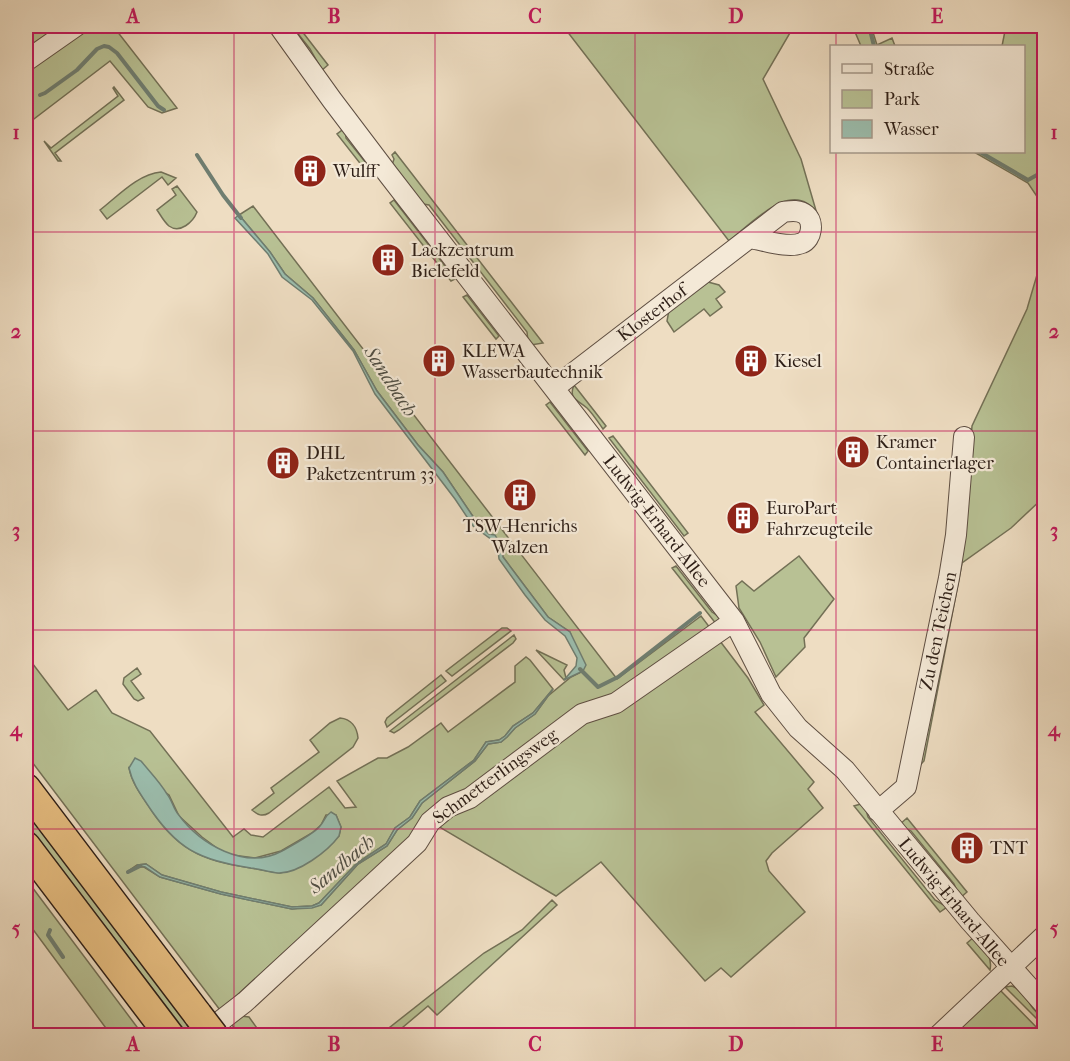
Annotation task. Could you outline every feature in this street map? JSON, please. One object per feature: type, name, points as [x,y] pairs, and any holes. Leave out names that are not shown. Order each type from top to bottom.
[{"type":"highway","points":[[26,788],[204,1029]]},
{"type":"highway","points":[[26,846],[170,1035]]},
{"type":"street","points":[[26,61],[76,26]]},
{"type":"street","name":"Ludwig-Erhard-Allee","points":[[279,26],[346,118],[734,621],[771,693],[798,728],[845,770],[1011,968],[1044,1004]]},
{"type":"street","name":"Klosterhof","points":[[554,388],[750,238]]},
{"type":"street","name":"Zu den Teichen","points":[[878,811],[906,787],[949,578],[956,535],[964,437]]},
{"type":"street","name":"Schmetterlingsweg","points":[[204,1029],[245,1002],[417,843],[430,822],[448,807],[470,798],[582,714],[616,703],[734,621]]},
{"type":"street","points":[[944,1033],[1044,936]]},
{"type":"green space","points":[[26,26],[59,26],[26,48]]},
{"type":"green space","points":[[89,26],[113,26],[177,108],[162,113],[148,107],[110,61],[26,125],[26,68]]},
{"type":"green space","points":[[292,26],[298,26],[328,65],[322,70],[310,49]]},
{"type":"green space","points":[[563,26],[794,26],[763,79],[801,159],[817,214],[808,204],[797,200],[785,201],[760,215],[729,241]]},
{"type":"green space","points":[[849,26],[871,26],[877,45],[861,45],[855,32]]},
{"type":"green space","points":[[1006,26],[1044,26],[1044,207],[1028,183],[976,153],[1025,153],[1025,45],[1002,45]]},
{"type":"green space","points":[[892,38],[895,45],[877,45]]},
{"type":"green space","points":[[114,87],[124,100],[55,153],[61,161],[58,161],[44,141],[51,148],[118,96]]},
{"type":"green space","points":[[345,128],[346,138],[374,173],[370,176],[337,134]]},
{"type":"green space","points":[[395,152],[543,343],[531,345],[527,332],[429,205],[423,204],[392,165],[394,159],[392,155]]},
{"type":"green space","points":[[161,172],[176,178],[168,185],[162,177],[107,219],[100,210],[136,181]]},
{"type":"green space","points":[[177,186],[197,212],[189,223],[177,229],[169,226],[157,210],[176,195],[172,189]]},
{"type":"green space","points":[[394,200],[455,279],[451,281],[390,203]]},
{"type":"green space","points":[[253,206],[617,679],[701,616],[748,678],[764,705],[755,712],[814,782],[808,789],[823,808],[766,861],[769,871],[805,912],[731,977],[721,968],[705,981],[601,862],[556,896],[438,826],[399,847],[234,998],[223,1014],[26,754],[26,655],[68,710],[96,690],[112,713],[150,731],[233,837],[244,829],[251,835],[263,837],[329,787],[345,808],[356,807],[337,781],[378,758],[387,758],[408,747],[441,723],[448,732],[515,682],[515,666],[526,657],[530,660],[553,689],[533,713],[513,726],[499,740],[486,742],[474,760],[420,801],[410,817],[395,828],[386,844],[357,863],[319,903],[312,906],[292,907],[221,892],[162,875],[146,864],[137,865],[128,871],[144,867],[160,877],[221,894],[292,909],[321,905],[358,864],[387,846],[397,830],[412,818],[422,803],[475,761],[488,744],[501,742],[515,728],[535,714],[548,696],[571,677],[583,671],[570,632],[548,617],[503,557],[502,548],[476,521],[443,472],[418,445],[377,391],[354,350],[313,298],[285,274],[239,215]],"holes":[[[129,768],[169,795],[179,816],[225,854],[255,858],[281,851],[312,833],[321,825],[326,815],[336,815],[341,827],[339,836],[296,868],[280,873],[239,866],[206,857],[177,840],[163,826],[143,798]]]},
{"type":"green space","points":[[1044,251],[1044,497],[1011,528],[962,563],[924,761],[917,768],[970,453],[972,426],[1027,309]]},
{"type":"green space","points":[[708,282],[719,285],[725,292],[716,299],[722,307],[710,316],[704,309],[674,332],[667,321],[669,310]]},
{"type":"green space","points":[[467,295],[499,336],[496,339],[463,297]]},
{"type":"green space","points":[[574,385],[606,426],[603,429],[589,410],[573,396]]},
{"type":"green space","points":[[550,402],[588,451],[585,455],[546,405]]},
{"type":"green space","points":[[613,436],[688,533],[684,536],[609,438]]},
{"type":"green space","points":[[799,556],[834,599],[804,638],[805,647],[776,677],[760,642],[739,608],[736,586],[742,581],[754,591]]},
{"type":"green space","points":[[676,566],[712,612],[724,620],[717,625],[672,568]]},
{"type":"green space","points":[[502,628],[511,631],[452,676],[446,671]]},
{"type":"green space","points":[[514,635],[516,639],[513,643],[399,730],[394,733],[390,731]]},
{"type":"green space","points":[[536,650],[567,665],[564,670],[566,678],[564,680]]},
{"type":"green space","points":[[137,668],[141,674],[131,681],[144,698],[138,701],[123,684],[124,678]]},
{"type":"green space","points":[[441,675],[446,681],[387,727],[385,722],[387,718]]},
{"type":"green space","points":[[340,718],[353,724],[356,730],[358,738],[353,747],[269,813],[260,815],[252,810],[274,793],[271,788],[319,752],[310,740],[330,723]]},
{"type":"green space","points":[[864,803],[868,817],[935,900],[947,907],[940,912],[854,806]]},
{"type":"green space","points":[[26,808],[195,1031],[188,1035],[26,823]]},
{"type":"green space","points":[[907,818],[967,892],[960,898],[954,884],[911,831],[899,825]]},
{"type":"green space","points":[[26,879],[143,1035],[111,1035],[26,920]]},
{"type":"green space","points":[[552,900],[557,905],[437,1015],[428,1006],[396,1033],[398,1035],[380,1035],[484,953],[522,930]]},
{"type":"green space","points":[[974,937],[989,956],[990,970],[967,943]]},
{"type":"green space","points":[[1012,986],[1025,996],[1044,1020],[1044,1026],[1005,987]]},
{"type":"green space","points":[[1000,990],[1044,1035],[961,1036],[962,1025]]},
{"type":"green space","points":[[241,1016],[249,1017],[262,1035],[240,1035],[228,1020]]},
{"type":"water","points":[[239,215],[285,274],[313,298],[354,350],[377,391],[418,445],[443,472],[476,521],[489,534],[495,535],[502,548],[503,557],[548,617],[570,632],[586,665],[583,671],[564,680],[576,666],[577,658],[565,636],[545,620],[525,595],[499,559],[498,550],[492,540],[473,526],[375,394],[353,351],[312,300],[282,277],[268,254],[235,218]]},
{"type":"water","points":[[553,689],[535,714],[515,728],[501,742],[488,744],[475,761],[422,803],[412,818],[397,830],[387,846],[358,864],[321,905],[292,909],[221,894],[160,877],[145,867],[137,865],[146,864],[162,875],[221,892],[292,907],[312,906],[319,903],[357,863],[386,844],[395,828],[410,817],[420,801],[474,760],[486,742],[499,740],[513,726],[533,713]]},
{"type":"water","points":[[135,758],[141,761],[158,781],[169,796],[176,812],[187,825],[198,835],[224,851],[253,858],[282,851],[313,832],[331,812],[336,815],[341,827],[339,836],[312,861],[286,872],[275,873],[233,865],[203,856],[179,842],[158,820],[136,787],[130,773],[129,768]]},
{"type":"waterway","points":[[869,26],[874,45]]},
{"type":"waterway","name":"Sandbach","points":[[40,95],[77,70],[97,49],[104,46],[117,53],[158,106],[164,110]]},
{"type":"waterway","points":[[982,153],[1028,180],[1044,171]]},
{"type":"waterway","name":"Sandbach","points":[[197,155],[241,218]]},
{"type":"waterway","points":[[580,669],[598,687],[618,677],[700,613]]},
{"type":"waterway","name":"Sandbach","points":[[128,872],[140,866]]},
{"type":"waterway","name":"Sandbach","points":[[50,930],[48,935],[63,957]]},
{"type":"place","name":"Wulff","points":[[310,171]]},
{"type":"place","name":"Lackzentrum Bielefeld","points":[[388,260]]},
{"type":"place","name":"KLEWA Wasserbautechnik","points":[[439,361]]},
{"type":"place","name":"Kiesel","points":[[751,361]]},
{"type":"place","name":"Kramer Containerlager","points":[[853,452]]},
{"type":"place","name":"DHL Paketzentrum 33","points":[[283,463]]},
{"type":"place","name":"TSW-Henrichs Walzen","points":[[520,495]]},
{"type":"place","name":"EuroPart Fahrzeugteile","points":[[743,518]]},
{"type":"place","name":"TNT","points":[[967,848]]}]
